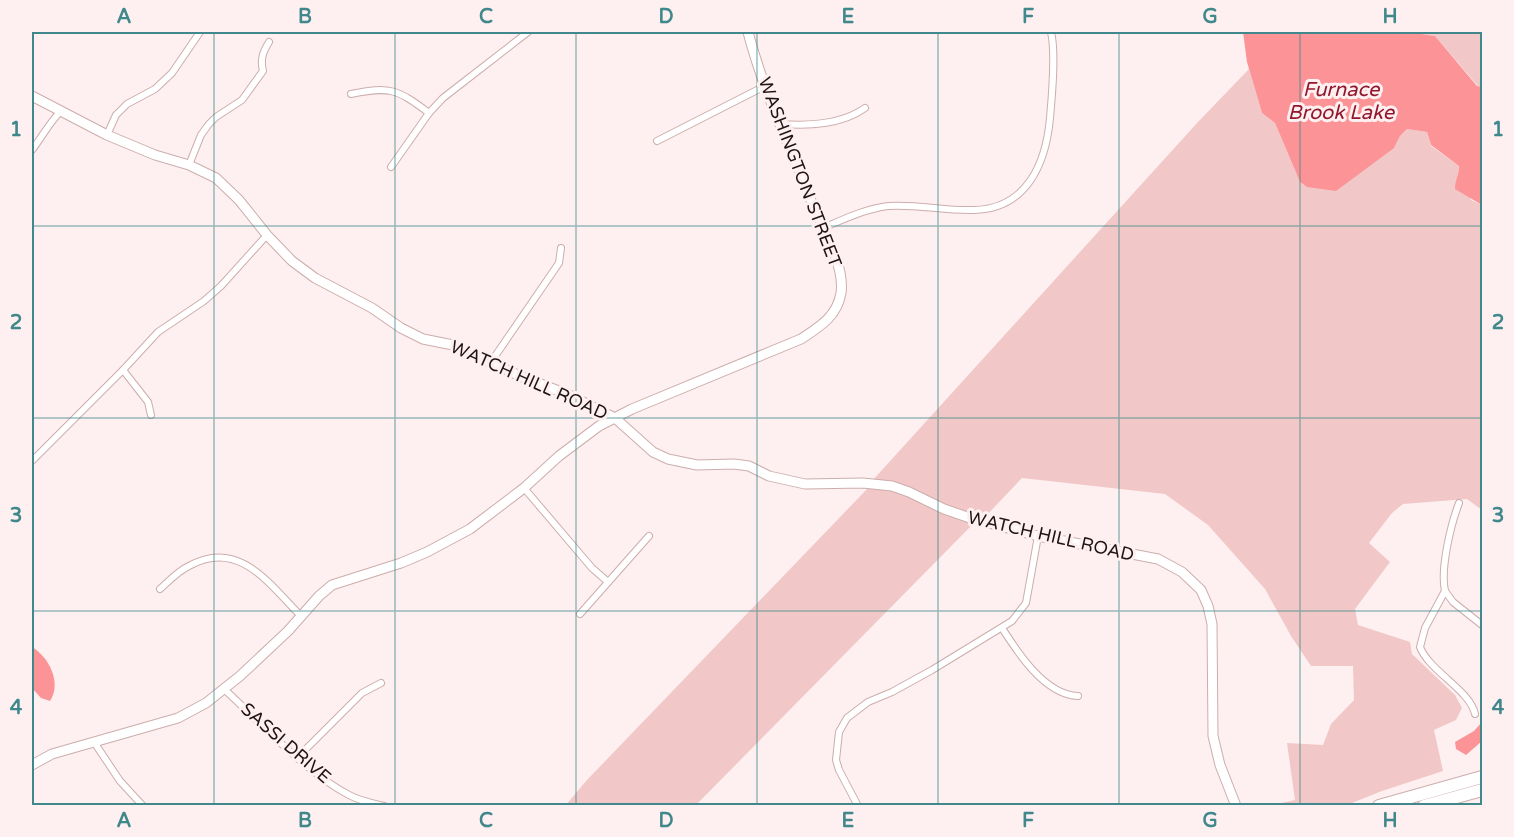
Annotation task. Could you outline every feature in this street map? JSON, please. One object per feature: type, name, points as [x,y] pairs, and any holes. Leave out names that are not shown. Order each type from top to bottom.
[{"type":"highway","points":[[1379,806],[1482,777]]},
{"type":"highway","points":[[1424,806],[1482,790]]},
{"type":"highway","points":[[1436,806],[1482,797]]},
{"type":"street","points":[[107,135],[116,115],[127,104],[154,89],[172,73],[200,32]]},
{"type":"street","points":[[391,167],[429,113],[443,98],[528,32]]},
{"type":"street","name":"WASHINGTON STREET","points":[[32,765],[52,754],[178,718],[206,703],[288,631],[332,585],[401,563],[470,529],[524,488],[559,456],[598,426],[801,339],[824,324],[836,311],[841,292],[840,274],[765,86],[748,32]]},
{"type":"street","points":[[823,228],[864,211],[886,207],[917,205],[959,210],[987,209],[1010,201],[1026,188],[1038,170],[1048,138],[1052,95],[1051,32]]},
{"type":"street","points":[[189,165],[201,135],[209,124],[242,100],[263,71],[261,63],[263,51],[269,42]]},
{"type":"street","points":[[657,141],[765,86]]},
{"type":"street","points":[[351,94],[380,89],[390,90],[404,94],[429,113]]},
{"type":"street","name":"WATCH HILL ROAD","points":[[32,96],[58,113],[107,135],[156,155],[189,165],[216,178],[292,261],[315,278],[372,308],[401,328],[423,339],[453,345],[519,376],[569,395],[615,418],[653,452],[668,459],[697,465],[749,466],[769,476],[805,484],[863,483],[891,486],[960,516],[1038,536],[1158,559],[1182,572],[1201,590],[1208,606],[1212,624],[1213,736],[1220,765],[1236,806]]},
{"type":"street","points":[[781,124],[809,126],[849,117],[865,108]]},
{"type":"street","points":[[32,150],[58,113]]},
{"type":"street","points":[[32,461],[158,332],[176,318],[204,302],[267,235]]},
{"type":"street","points":[[491,362],[559,264],[561,248]]},
{"type":"street","points":[[123,370],[148,402],[151,415]]},
{"type":"street","points":[[524,488],[592,568],[608,582]]},
{"type":"street","points":[[1459,504],[1455,514],[1443,582],[1445,591],[1453,602],[1482,625]]},
{"type":"street","points":[[580,614],[649,536]]},
{"type":"street","points":[[858,806],[836,760],[839,732],[847,718],[868,702],[892,692],[1012,621],[1026,603],[1038,536]]},
{"type":"street","points":[[160,589],[189,565],[212,558],[239,560],[264,579],[301,616]]},
{"type":"street","points":[[1445,591],[1425,628],[1420,649],[1466,699],[1475,714]]},
{"type":"street","points":[[1002,628],[1029,667],[1046,682],[1064,693],[1078,696]]},
{"type":"street","points":[[298,757],[362,693],[381,683]]},
{"type":"street","name":"SASSI DRIVE","points":[[224,689],[321,776],[350,795],[384,806]]},
{"type":"street","points":[[94,742],[120,781],[143,806]]},
{"type":"shaded area","points":[[1408,32],[1482,32],[1482,87],[1478,86],[1435,36]]},
{"type":"shaded area","points":[[1249,69],[1262,113],[1275,123],[1300,182],[1307,187],[1394,148],[1400,136],[1407,129],[1427,132],[1431,146],[1459,166],[1471,200],[1482,205],[1482,510],[1467,499],[1403,504],[1392,513],[1369,543],[1390,562],[1355,609],[1358,625],[1410,642],[1412,654],[1455,695],[1462,708],[1456,720],[1434,730],[1443,771],[1347,805],[1273,805],[1295,800],[1287,743],[1323,745],[1331,724],[1354,700],[1353,666],[1311,666],[1265,589],[1208,525],[1165,494],[1022,478],[984,518],[944,504],[908,486],[872,481],[1198,122]]},
{"type":"shaded area","points":[[869,487],[902,493],[947,515],[974,523],[696,805],[565,806],[587,780]]},
{"type":"water","name":"Furnace Brook Lake","points":[[1243,32],[1408,32],[1435,36],[1477,86],[1482,87],[1482,205],[1455,189],[1459,166],[1431,145],[1427,132],[1407,129],[1400,136],[1394,148],[1336,191],[1307,187],[1300,182],[1275,123],[1262,113],[1247,62]]},
{"type":"water","points":[[32,647],[44,657],[52,671],[55,686],[50,701],[41,698],[32,688]]},
{"type":"water","points":[[1482,722],[1482,741],[1466,755],[1456,749],[1455,742],[1474,731]]}]
